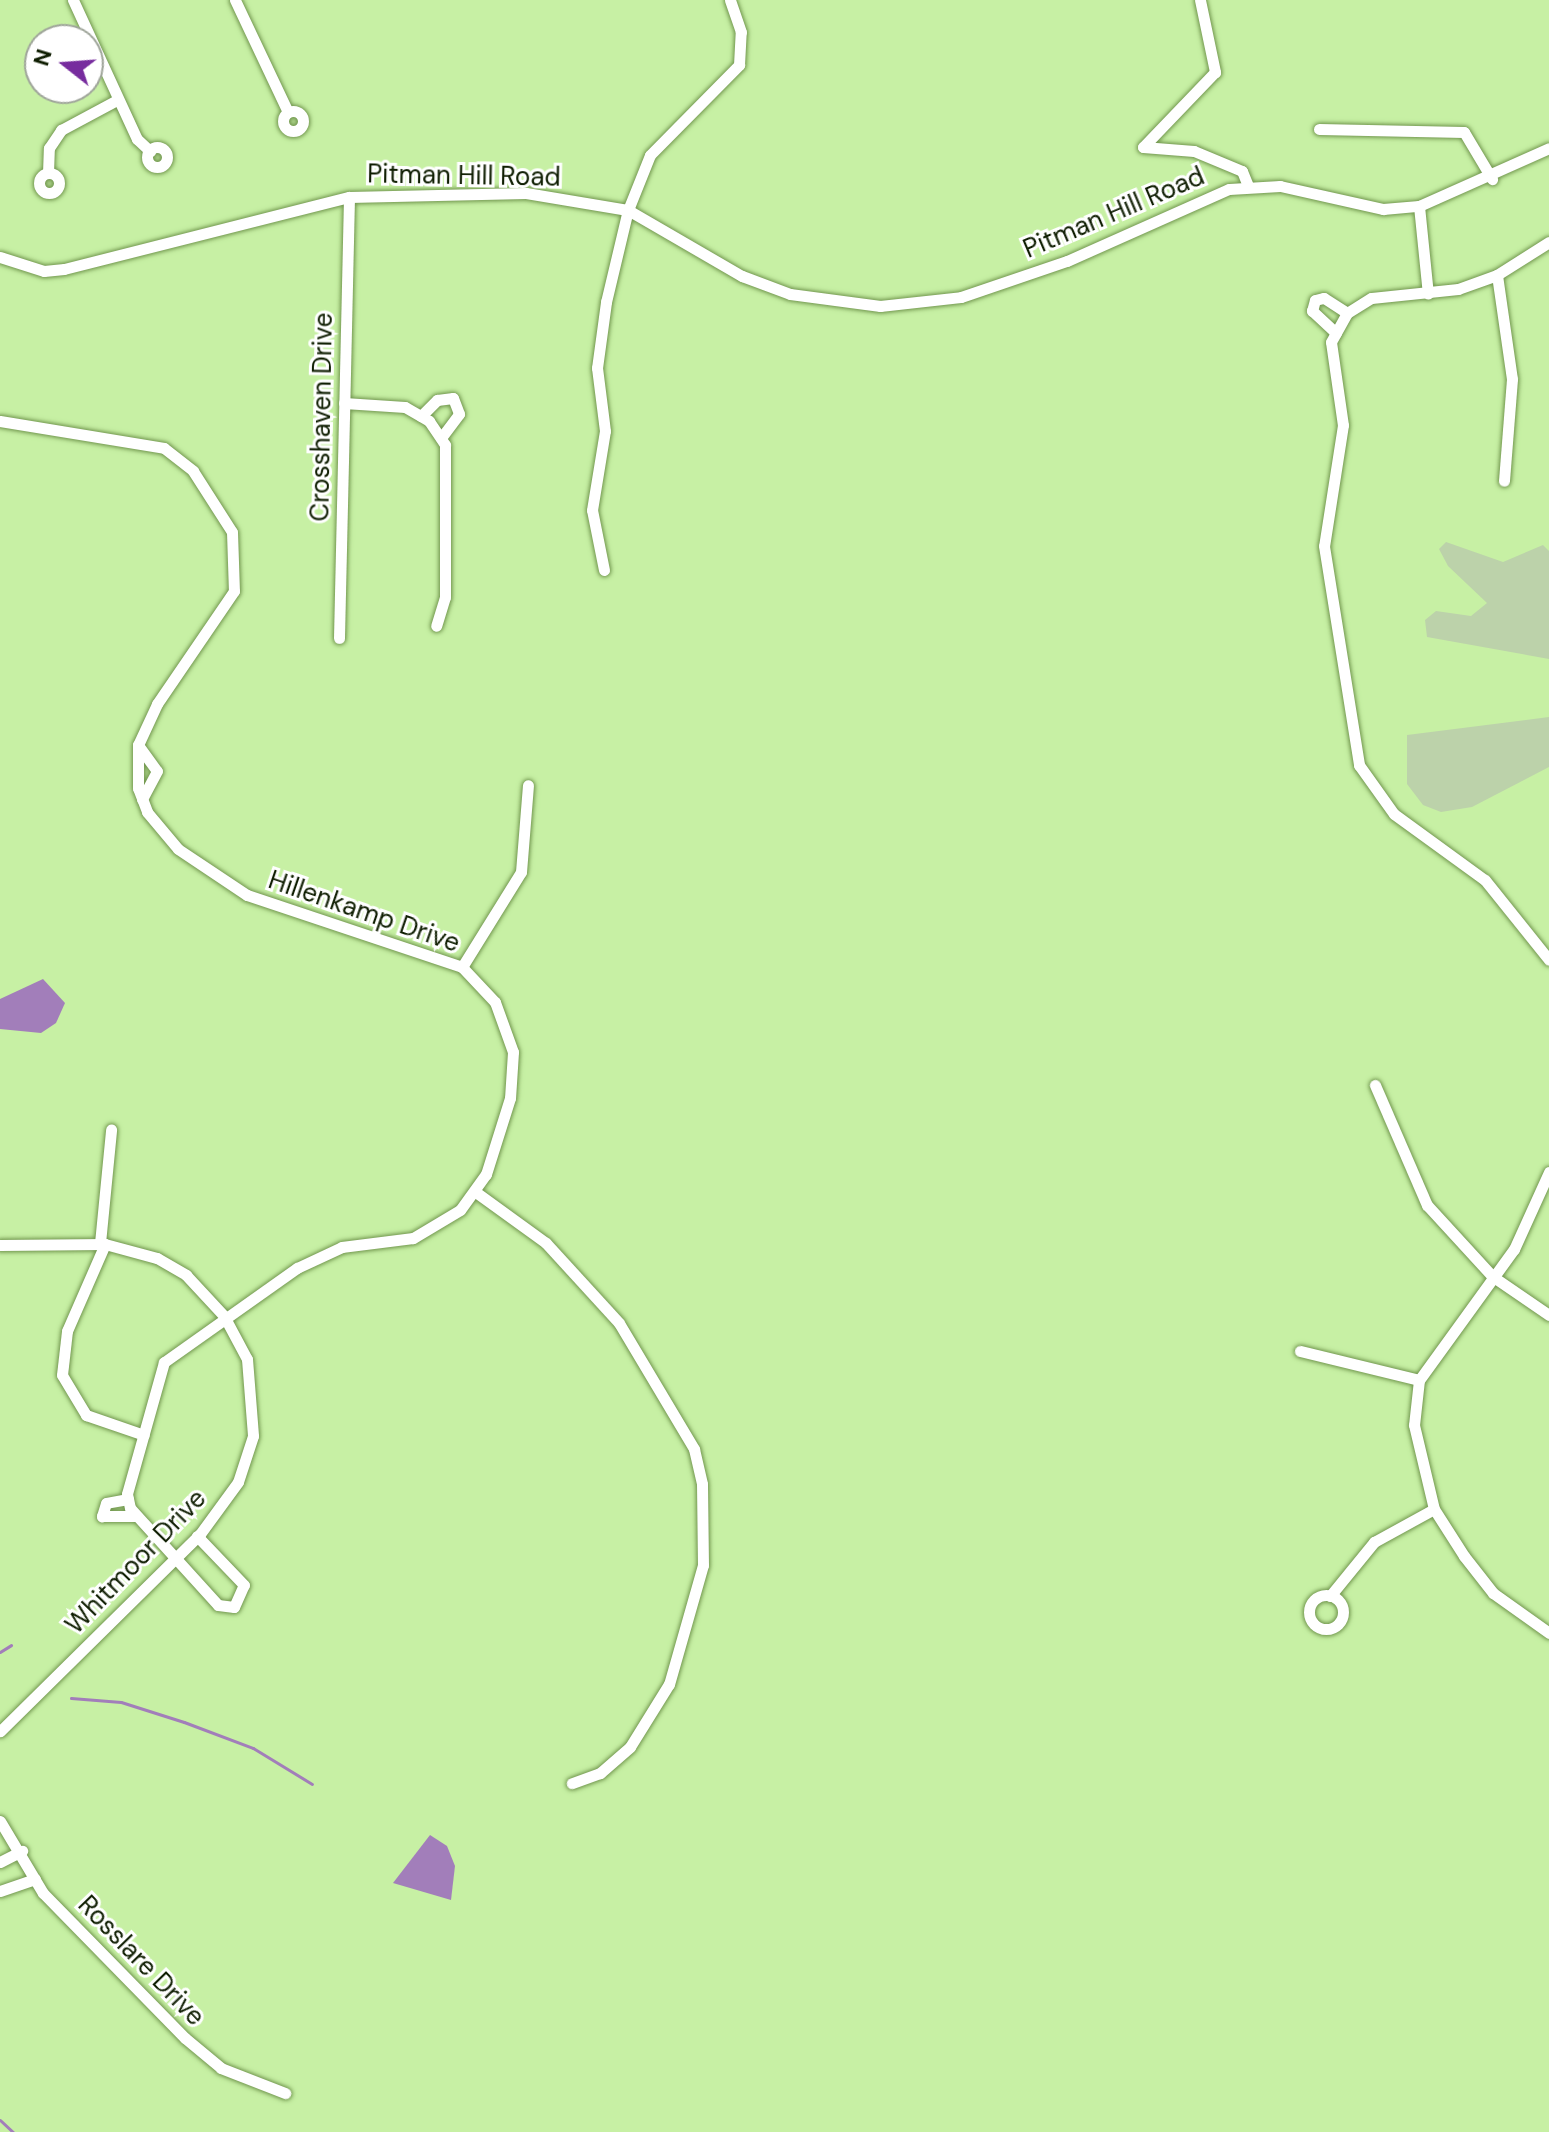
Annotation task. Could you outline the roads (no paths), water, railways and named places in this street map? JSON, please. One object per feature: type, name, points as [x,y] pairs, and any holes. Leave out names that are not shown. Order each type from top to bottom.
[{"type":"street","points":[[73,0],[117,100],[150,151]]},
{"type":"street","points":[[235,0],[288,112]]},
{"type":"street","points":[[604,570],[592,510],[605,431],[597,368],[628,210],[650,155],[737,71],[743,46],[730,0]]},
{"type":"street","points":[[1200,0],[1215,72],[1143,147],[1194,151],[1242,171],[1248,186]]},
{"type":"street","points":[[48,173],[49,148],[61,130],[117,100]]},
{"type":"street","points":[[1319,129],[1464,132],[1492,179]]},
{"type":"street","name":"Pitman Hill Road","points":[[0,257],[44,271],[64,269],[349,197],[526,193],[628,210],[742,276],[812,301],[880,306],[961,297],[1067,261],[1198,197],[1248,186],[1280,186],[1383,209],[1419,206],[1492,179],[1549,148]]},
{"type":"street","name":"Crosshaven Drive","points":[[339,638],[349,197]]},
{"type":"street","points":[[1419,206],[1428,294]]},
{"type":"street","points":[[1549,242],[1497,275],[1428,294],[1371,298],[1347,313],[1336,333],[1330,368],[1343,425],[1341,457],[1324,546],[1354,751],[1381,801],[1485,880],[1549,960]]},
{"type":"street","points":[[1497,275],[1512,379],[1504,481]]},
{"type":"street","points":[[1336,333],[1317,318],[1315,300],[1324,298],[1347,313]]},
{"type":"street","points":[[421,416],[437,400],[453,398],[459,414],[441,438]]},
{"type":"street","points":[[344,403],[405,407],[421,416],[441,438],[449,483],[445,597],[436,626]]},
{"type":"street","points":[[0,421],[164,448],[193,471],[232,532],[234,591],[157,704],[138,745],[142,799]]},
{"type":"street","points":[[138,745],[157,771],[142,799]]},
{"type":"street","points":[[462,967],[521,872],[528,785]]},
{"type":"street","name":"Hillenkamp Drive","points":[[128,1499],[164,1362],[224,1316],[329,1252],[440,1226],[477,1193],[510,1098],[513,1052],[495,1002],[462,967],[247,895],[178,849],[142,799]]},
{"type":"street","points":[[1375,1085],[1427,1205],[1492,1276],[1549,1315]]},
{"type":"street","points":[[111,1130],[102,1243],[67,1331],[62,1375],[86,1415],[144,1435]]},
{"type":"street","points":[[1549,1172],[1514,1249],[1419,1380],[1415,1445],[1434,1509],[1493,1593],[1549,1633]]},
{"type":"street","points":[[477,1193],[546,1243],[619,1323],[694,1449],[702,1484],[703,1565],[669,1684],[630,1747],[600,1773],[572,1783]]},
{"type":"street","name":"Whitmoor Drive","points":[[0,1245],[102,1243],[172,1266],[224,1316],[247,1359],[253,1436],[238,1482],[197,1536],[0,1731]]},
{"type":"street","points":[[1300,1351],[1419,1380]]},
{"type":"street","points":[[135,1516],[102,1516],[106,1503],[128,1499],[135,1516],[174,1562],[218,1605],[240,1601],[244,1585],[197,1536]]},
{"type":"street","points":[[1330,1596],[1374,1542],[1434,1509]]},
{"type":"street","name":"Rosslare Drive","points":[[0,1821],[22,1851],[35,1879],[207,2059],[285,2093]]},
{"type":"street","points":[[0,1862],[22,1851]]},
{"type":"street","points":[[0,1891],[35,1879]]},
{"type":"waterway","points":[[0,1652],[11,1645]]},
{"type":"waterway","points":[[71,1698],[121,1702],[184,1722],[253,1748],[312,1784]]},
{"type":"waterway","points":[[0,2120],[13,2132]]}]
